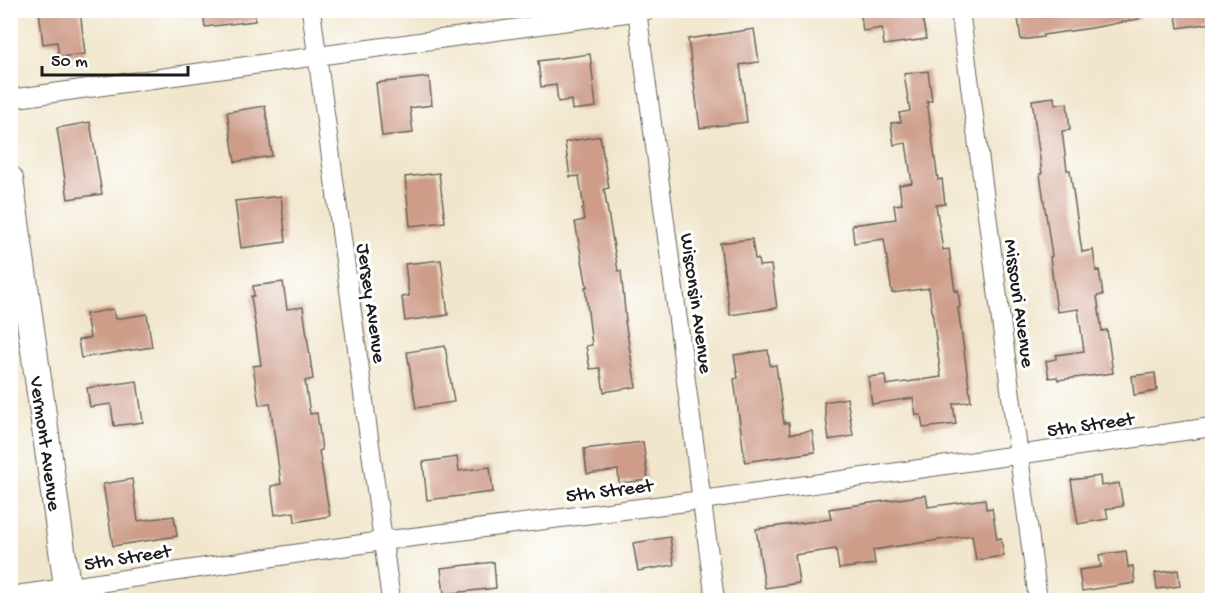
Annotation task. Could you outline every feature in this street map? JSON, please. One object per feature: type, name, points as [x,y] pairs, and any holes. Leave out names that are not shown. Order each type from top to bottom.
[{"type":"street","name":"Jersey Avenue","points":[[311,10],[391,600]]},
{"type":"street","name":"Missouri Avenue","points":[[960,10],[1038,600]]},
{"type":"street","points":[[10,99],[640,11]]},
{"type":"street","name":"Wisconsin Avenue","points":[[640,11],[715,600]]},
{"type":"street","name":"Vermont Avenue","points":[[10,179],[68,594]]},
{"type":"street","name":"5th Street","points":[[10,596],[68,594],[382,541],[702,500],[1212,427]]},
{"type":"building","points":[[39,10],[80,10],[85,54],[59,57],[57,42],[43,44]]},
{"type":"building","points":[[203,10],[255,10],[255,21],[205,27]]},
{"type":"building","points":[[860,10],[921,10],[926,39],[884,45],[882,28],[863,31]]},
{"type":"building","points":[[1017,10],[1138,10],[1139,19],[1021,40]]},
{"type":"building","points":[[1175,10],[1212,10],[1212,23],[1178,28]]},
{"type":"building","points":[[754,29],[759,62],[740,65],[747,122],[700,128],[688,39]]},
{"type":"building","points":[[590,54],[596,107],[572,110],[571,100],[558,102],[556,85],[541,87],[538,61]]},
{"type":"building","points":[[928,71],[932,101],[927,101],[938,180],[942,179],[945,204],[936,205],[943,250],[949,249],[955,291],[958,290],[960,307],[958,308],[971,401],[953,404],[956,424],[923,428],[921,415],[916,415],[913,398],[872,404],[868,377],[885,375],[886,385],[941,377],[929,288],[892,293],[884,239],[854,243],[852,225],[896,219],[894,205],[902,204],[899,185],[912,183],[906,143],[894,145],[891,123],[901,122],[899,113],[910,111],[904,74]]},
{"type":"building","points":[[429,77],[432,105],[410,108],[413,133],[382,136],[376,83]]},
{"type":"building","points":[[1054,97],[1055,105],[1067,103],[1070,130],[1062,131],[1067,170],[1070,170],[1082,252],[1093,250],[1096,271],[1099,270],[1103,295],[1097,296],[1102,331],[1107,330],[1113,373],[1058,380],[1057,377],[1049,378],[1046,361],[1056,359],[1056,355],[1084,351],[1078,309],[1057,312],[1050,257],[1052,256],[1040,174],[1042,174],[1032,100]]},
{"type":"building","points":[[265,106],[272,156],[235,162],[227,112]]},
{"type":"building","points":[[90,122],[102,194],[68,199],[57,128]]},
{"type":"building","points":[[600,136],[609,188],[604,189],[618,271],[621,271],[625,321],[636,387],[604,392],[600,368],[590,369],[586,346],[592,345],[585,287],[587,287],[575,222],[584,220],[582,209],[584,209],[579,176],[570,177],[565,142]]},
{"type":"building","points":[[439,173],[445,222],[410,226],[405,177]]},
{"type":"building","points":[[281,196],[286,242],[241,248],[235,201]]},
{"type":"building","points":[[752,239],[755,259],[758,259],[759,266],[771,265],[777,308],[730,315],[720,243]]},
{"type":"building","points":[[441,260],[448,315],[405,321],[402,297],[409,296],[405,264]]},
{"type":"building","points":[[283,282],[287,309],[303,307],[313,379],[305,381],[310,414],[317,413],[322,450],[319,451],[330,516],[295,522],[294,512],[275,515],[271,486],[281,484],[270,403],[259,405],[253,366],[261,365],[251,296],[254,296],[253,286]]},
{"type":"building","points":[[113,309],[115,319],[147,314],[152,347],[81,358],[78,340],[90,338],[86,314]]},
{"type":"building","points":[[445,346],[454,402],[416,408],[407,352]]},
{"type":"building","points":[[768,350],[770,366],[776,365],[784,423],[789,423],[790,434],[812,431],[815,452],[745,462],[734,379],[738,378],[734,355]]},
{"type":"building","points":[[1155,373],[1157,391],[1134,395],[1132,376]]},
{"type":"building","points":[[137,381],[143,422],[114,426],[111,404],[90,407],[87,388]]},
{"type":"building","points":[[847,398],[853,436],[829,440],[824,402]]},
{"type":"building","points":[[643,442],[648,480],[619,483],[618,470],[587,474],[584,449]]},
{"type":"building","points":[[457,457],[459,471],[490,467],[493,492],[427,500],[423,462]]},
{"type":"building","points":[[1100,476],[1101,486],[1119,483],[1123,506],[1106,509],[1108,519],[1078,524],[1071,480]]},
{"type":"building","points":[[132,479],[138,521],[174,516],[177,536],[113,546],[103,484]]},
{"type":"building","points":[[926,495],[928,507],[985,499],[986,509],[992,508],[997,539],[1001,538],[1004,556],[976,560],[972,535],[873,550],[875,564],[839,569],[836,549],[795,555],[799,583],[765,588],[756,529],[831,519],[829,509]]},
{"type":"building","points":[[670,537],[674,565],[638,571],[633,543]]},
{"type":"building","points":[[1126,551],[1128,567],[1133,566],[1135,583],[1082,591],[1079,570],[1101,567],[1099,555]]},
{"type":"building","points":[[494,562],[496,588],[444,594],[441,568]]},
{"type":"building","points":[[1178,570],[1180,586],[1157,589],[1155,573]]}]
